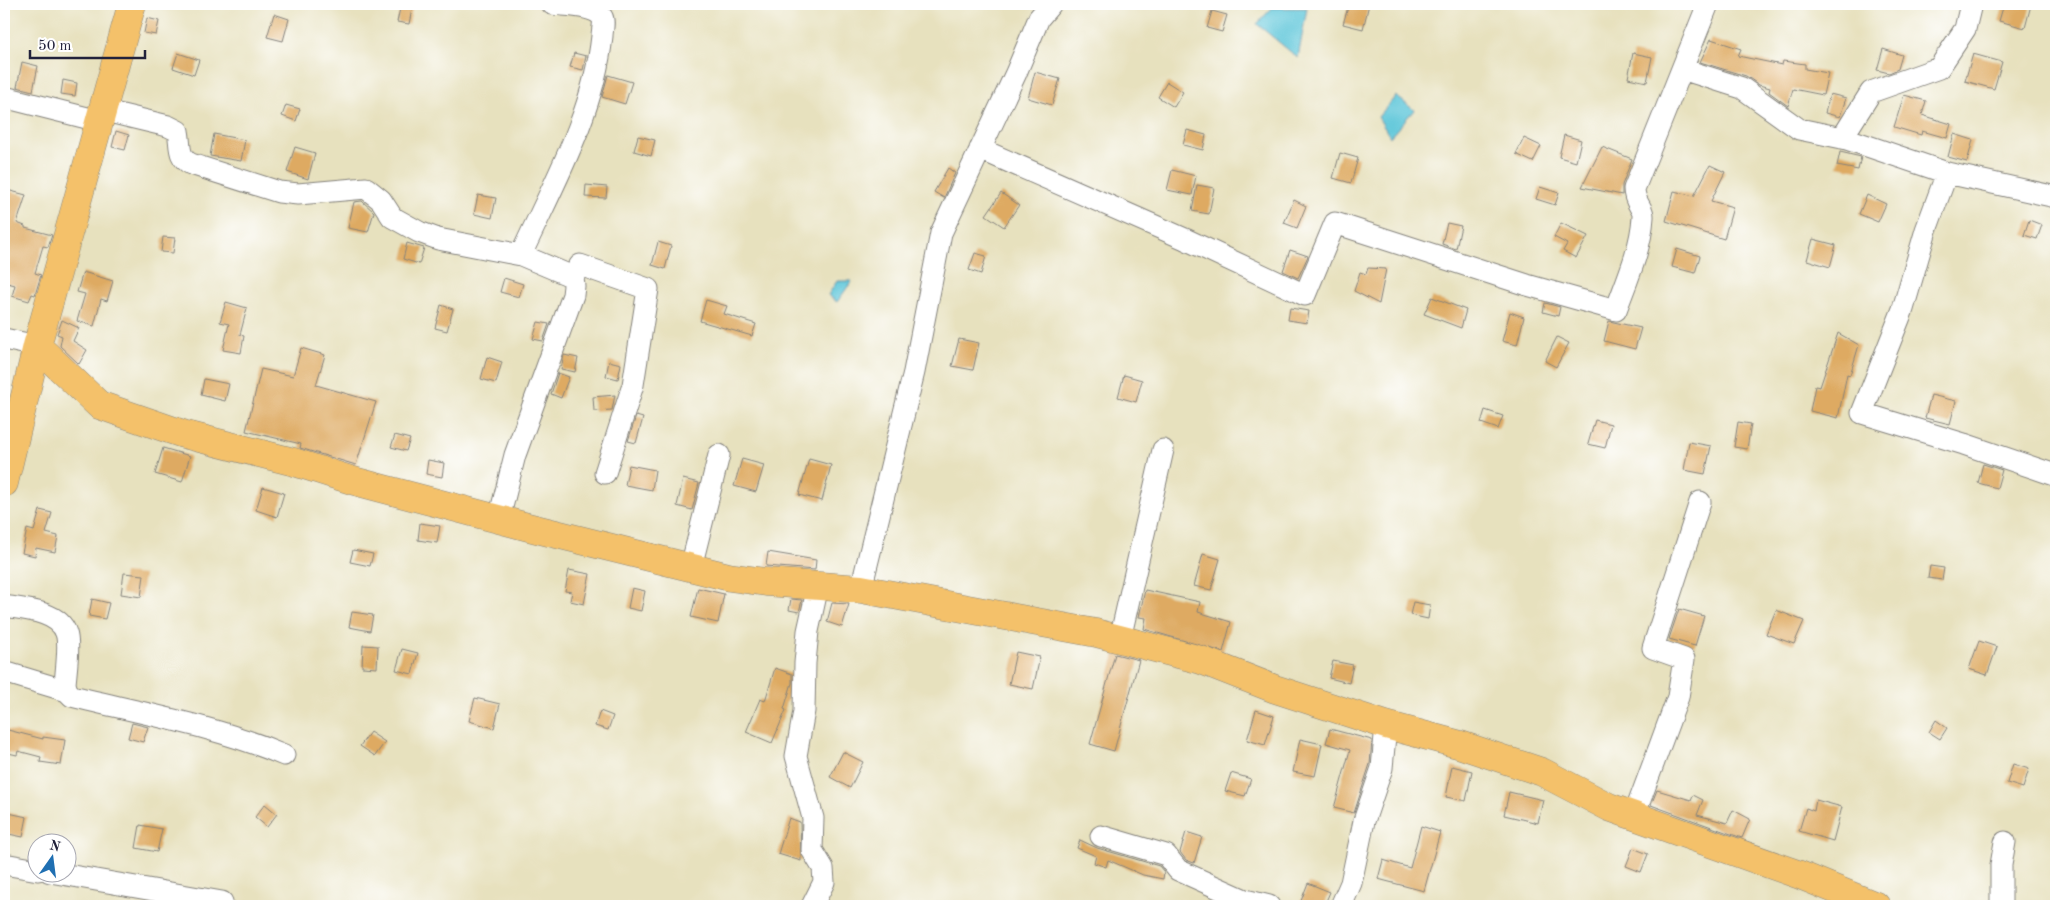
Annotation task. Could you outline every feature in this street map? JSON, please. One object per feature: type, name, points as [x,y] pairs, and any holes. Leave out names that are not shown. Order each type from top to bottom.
[{"type":"main road","points":[[4,483],[37,346],[132,4]]},
{"type":"main road","points":[[37,346],[99,404],[183,434],[294,462],[354,481],[499,519],[729,577],[818,586],[860,588],[1096,633],[1201,660],[1275,689],[1542,772],[1609,807],[1800,875],[1876,906]]},
{"type":"street","points":[[521,255],[566,158],[591,91],[600,56],[604,21],[601,15],[592,10],[552,4]]},
{"type":"street","points":[[860,588],[914,372],[940,233],[1016,73],[1039,18],[1051,4]]},
{"type":"street","points":[[980,149],[1185,239],[1304,295],[1335,223],[1527,285],[1616,310],[1641,240],[1644,214],[1634,199],[1634,189],[1708,4]]},
{"type":"street","points":[[1842,138],[1871,92],[1940,68],[1966,29],[1971,4]]},
{"type":"street","points":[[1682,69],[1742,88],[1799,128],[1842,138],[1946,173],[2056,198]]},
{"type":"street","points":[[4,98],[100,116],[168,126],[178,131],[180,154],[183,160],[279,192],[298,194],[366,188],[381,200],[392,217],[419,232],[438,239],[521,255],[573,277]]},
{"type":"street","points":[[1946,173],[1926,230],[1903,309],[1862,413],[2056,473]]},
{"type":"street","points":[[499,519],[515,454],[572,295],[573,277],[580,265],[648,289],[633,385],[605,473]]},
{"type":"street","points":[[4,339],[37,346]]},
{"type":"street","points":[[1120,639],[1163,450]]},
{"type":"street","points":[[690,567],[718,455]]},
{"type":"street","points":[[1634,816],[1678,697],[1684,659],[1653,648],[1700,502]]},
{"type":"street","points":[[812,906],[824,882],[823,868],[812,850],[813,818],[796,756],[804,711],[808,631],[818,586]]},
{"type":"street","points":[[4,606],[49,616],[61,622],[67,634],[67,691]]},
{"type":"street","points":[[4,672],[67,691],[72,696],[167,717],[227,734],[284,754]]},
{"type":"street","points":[[1341,906],[1351,883],[1364,821],[1382,768],[1386,725]]},
{"type":"street","points":[[1100,836],[1166,855],[1178,870],[1245,900],[1269,906]]},
{"type":"street","points":[[2001,906],[2001,865],[2004,842]]},
{"type":"street","points":[[4,864],[28,868]]},
{"type":"street","points":[[78,877],[222,902]]},
{"type":"water","points":[[1272,8],[1307,8],[1298,58],[1257,24]]},
{"type":"water","points":[[1396,96],[1414,110],[1390,137],[1378,117]]},
{"type":"water","points":[[837,281],[852,281],[837,302],[828,295]]},
{"type":"building","points":[[401,4],[413,4],[409,24],[397,22]]},
{"type":"building","points":[[1349,4],[1369,4],[1363,29],[1343,24]]},
{"type":"building","points":[[2004,4],[2031,5],[2025,28],[1999,21]]},
{"type":"building","points":[[1212,11],[1227,15],[1222,32],[1207,28]]},
{"type":"building","points":[[274,14],[289,19],[283,41],[267,37]]},
{"type":"building","points":[[147,18],[159,21],[156,35],[144,33]]},
{"type":"building","points":[[1711,39],[1741,49],[1738,56],[1782,65],[1783,61],[1805,64],[1805,69],[1828,73],[1823,95],[1793,89],[1788,106],[1769,92],[1770,88],[1759,85],[1746,76],[1700,62]]},
{"type":"building","points":[[1883,49],[1902,55],[1898,69],[1889,73],[1877,70]]},
{"type":"building","points":[[178,53],[199,60],[194,75],[173,68]]},
{"type":"building","points":[[574,53],[586,56],[583,70],[570,67]]},
{"type":"building","points":[[1633,53],[1652,57],[1647,82],[1628,78]]},
{"type":"building","points":[[1973,54],[2002,62],[1994,89],[1965,81]]},
{"type":"building","points":[[22,62],[38,66],[33,91],[17,87]]},
{"type":"building","points":[[1035,72],[1060,79],[1052,105],[1028,98]]},
{"type":"building","points":[[608,75],[632,82],[625,104],[602,97]]},
{"type":"building","points":[[63,80],[77,83],[75,96],[61,94]]},
{"type":"building","points":[[1167,82],[1183,92],[1174,107],[1158,97]]},
{"type":"building","points":[[1830,94],[1846,98],[1840,117],[1825,113]]},
{"type":"building","points":[[1904,95],[1926,101],[1922,115],[1951,124],[1947,138],[1922,131],[1921,135],[1894,127]]},
{"type":"building","points":[[286,105],[300,109],[296,121],[282,116]]},
{"type":"building","points":[[1187,130],[1206,135],[1203,150],[1183,145]]},
{"type":"building","points":[[116,131],[129,135],[125,150],[112,147]]},
{"type":"building","points":[[214,134],[245,140],[241,161],[210,156]]},
{"type":"building","points":[[1954,134],[1973,140],[1967,162],[1948,157]]},
{"type":"building","points":[[1564,135],[1581,140],[1576,162],[1559,157]]},
{"type":"building","points":[[638,136],[655,140],[651,156],[634,151]]},
{"type":"building","points":[[1524,138],[1541,146],[1533,162],[1516,154]]},
{"type":"building","points":[[295,147],[315,153],[308,179],[287,172]]},
{"type":"building","points":[[1602,147],[1632,159],[1622,185],[1622,195],[1582,187]]},
{"type":"building","points":[[1840,152],[1861,157],[1858,170],[1837,166]]},
{"type":"building","points":[[1340,153],[1358,158],[1351,183],[1333,178]]},
{"type":"building","points":[[1710,165],[1725,172],[1711,201],[1733,207],[1724,239],[1666,221],[1674,191],[1694,196]]},
{"type":"building","points":[[948,168],[955,173],[944,198],[934,192]]},
{"type":"building","points":[[1172,170],[1196,176],[1192,195],[1167,190]]},
{"type":"building","points":[[586,185],[607,187],[606,198],[585,197]]},
{"type":"building","points":[[1197,185],[1214,188],[1209,214],[1192,211]]},
{"type":"building","points":[[1540,187],[1559,193],[1555,205],[1536,199]]},
{"type":"building","points":[[7,190],[26,195],[17,223],[25,226],[25,228],[52,235],[48,247],[43,246],[35,273],[41,275],[35,295],[32,294],[29,301],[12,296],[15,285],[4,282],[4,203]]},
{"type":"building","points":[[1001,193],[1019,205],[1004,227],[986,215]]},
{"type":"building","points":[[478,195],[496,198],[492,218],[474,214]]},
{"type":"building","points":[[1867,195],[1886,204],[1878,222],[1859,214]]},
{"type":"building","points":[[1294,200],[1306,206],[1297,228],[1284,223]]},
{"type":"building","points":[[362,201],[374,212],[368,232],[348,228],[354,202]]},
{"type":"building","points":[[2029,220],[2042,225],[2037,239],[2024,235]]},
{"type":"building","points":[[1447,223],[1461,226],[1456,249],[1442,244]]},
{"type":"building","points":[[1561,223],[1588,236],[1576,258],[1563,251],[1567,244],[1554,237]]},
{"type":"building","points":[[163,237],[175,238],[173,253],[161,252]]},
{"type":"building","points":[[1813,239],[1836,245],[1830,267],[1807,260]]},
{"type":"building","points":[[658,242],[671,246],[665,269],[652,265]]},
{"type":"building","points":[[407,243],[424,248],[419,264],[403,259]]},
{"type":"building","points":[[1677,249],[1700,256],[1695,273],[1672,267]]},
{"type":"building","points":[[1290,250],[1308,256],[1298,278],[1283,271]]},
{"type":"building","points":[[975,253],[986,256],[981,274],[969,270]]},
{"type":"building","points":[[1368,268],[1386,269],[1379,304],[1354,291],[1360,272],[1366,274]]},
{"type":"building","points":[[83,272],[113,281],[107,301],[101,299],[94,326],[77,321],[85,294],[77,292]]},
{"type":"building","points":[[504,278],[523,284],[519,297],[500,292]]},
{"type":"building","points":[[1432,297],[1466,310],[1461,328],[1424,314]]},
{"type":"building","points":[[706,300],[727,306],[724,314],[756,324],[752,336],[700,321]]},
{"type":"building","points":[[226,302],[247,308],[240,335],[244,336],[241,353],[223,350],[229,324],[220,322]]},
{"type":"building","points":[[1545,303],[1560,307],[1558,316],[1543,312]]},
{"type":"building","points":[[441,305],[453,309],[447,331],[435,328]]},
{"type":"building","points":[[1290,308],[1309,311],[1307,323],[1288,320]]},
{"type":"building","points":[[1510,312],[1524,317],[1517,345],[1502,341]]},
{"type":"building","points":[[62,320],[79,328],[73,341],[87,350],[79,364],[60,346],[62,336],[57,334]]},
{"type":"building","points":[[1609,321],[1641,328],[1635,349],[1604,341]]},
{"type":"building","points":[[538,322],[549,324],[543,341],[533,339]]},
{"type":"building","points":[[1838,333],[1859,345],[1850,375],[1847,374],[1838,418],[1810,411],[1815,386],[1820,387]]},
{"type":"building","points":[[1557,337],[1569,343],[1556,367],[1545,361]]},
{"type":"building","points":[[959,339],[979,343],[973,370],[952,366]]},
{"type":"building","points":[[301,348],[325,355],[316,385],[376,402],[356,465],[300,448],[301,444],[246,431],[261,369],[293,376]]},
{"type":"building","points":[[564,355],[578,358],[575,372],[561,369]]},
{"type":"building","points":[[487,357],[502,362],[496,383],[481,379]]},
{"type":"building","points":[[609,361],[621,364],[618,379],[606,376]]},
{"type":"building","points":[[558,373],[569,377],[561,398],[551,394]]},
{"type":"building","points":[[1124,375],[1142,380],[1136,402],[1118,397]]},
{"type":"building","points":[[204,379],[229,384],[225,401],[201,395]]},
{"type":"building","points":[[615,395],[612,410],[594,411],[593,397]]},
{"type":"building","points":[[1931,395],[1956,401],[1950,424],[1925,418]]},
{"type":"building","points":[[1485,410],[1503,416],[1498,429],[1481,423]]},
{"type":"building","points":[[636,416],[643,418],[636,443],[628,441]]},
{"type":"building","points":[[1595,420],[1611,424],[1605,448],[1588,444]]},
{"type":"building","points":[[1738,422],[1751,424],[1747,449],[1734,447]]},
{"type":"building","points":[[395,435],[410,439],[406,451],[391,447]]},
{"type":"building","points":[[1689,442],[1711,446],[1705,474],[1684,470]]},
{"type":"building","points":[[163,448],[190,456],[182,482],[155,474]]},
{"type":"building","points":[[742,459],[764,465],[756,492],[734,486]]},
{"type":"building","points":[[809,459],[831,465],[822,501],[799,495]]},
{"type":"building","points":[[428,460],[444,463],[442,477],[426,474]]},
{"type":"building","points":[[1983,464],[2002,470],[1997,488],[1978,483]]},
{"type":"building","points":[[629,465],[655,470],[652,490],[625,485]]},
{"type":"building","points":[[683,479],[699,483],[692,510],[677,506]]},
{"type":"building","points":[[263,487],[284,493],[277,517],[256,510]]},
{"type":"building","points":[[40,510],[52,513],[46,533],[58,536],[55,552],[36,548],[35,556],[22,553],[27,529],[34,531]]},
{"type":"building","points":[[420,523],[440,526],[437,543],[418,540]]},
{"type":"building","points":[[353,550],[373,554],[370,566],[350,562]]},
{"type":"building","points":[[768,552],[816,560],[815,570],[766,566]]},
{"type":"building","points":[[1203,554],[1220,559],[1211,590],[1194,586]]},
{"type":"building","points":[[1930,566],[1944,568],[1942,580],[1928,578]]},
{"type":"building","points":[[569,570],[590,574],[584,604],[570,601],[572,592],[565,591]]},
{"type":"building","points":[[124,573],[144,575],[141,597],[121,594]]},
{"type":"building","points":[[632,588],[645,591],[641,611],[628,608]]},
{"type":"building","points":[[698,588],[724,594],[718,623],[691,617]]},
{"type":"building","points":[[1145,590],[1200,602],[1198,612],[1231,622],[1223,652],[1144,629],[1146,618],[1139,617]]},
{"type":"building","points":[[92,599],[109,603],[105,619],[89,616]]},
{"type":"building","points":[[791,599],[802,600],[799,612],[789,610]]},
{"type":"building","points":[[1413,602],[1430,605],[1428,619],[1410,615]]},
{"type":"building","points":[[832,603],[849,604],[842,627],[827,622]]},
{"type":"building","points":[[1679,609],[1704,616],[1695,646],[1669,639]]},
{"type":"building","points":[[1776,610],[1804,621],[1794,644],[1766,634]]},
{"type":"building","points":[[352,612],[373,615],[370,631],[349,627]]},
{"type":"building","points":[[1979,641],[1997,647],[1987,675],[1969,669]]},
{"type":"building","points":[[363,645],[378,646],[377,668],[362,667]]},
{"type":"building","points":[[402,649],[418,653],[412,674],[396,670]]},
{"type":"building","points":[[1016,652],[1040,657],[1033,689],[1009,684]]},
{"type":"building","points":[[1115,654],[1139,660],[1114,751],[1090,744]]},
{"type":"building","points":[[1333,661],[1353,665],[1349,683],[1329,678]]},
{"type":"building","points":[[775,668],[792,674],[792,683],[784,709],[786,710],[772,743],[746,732],[760,699],[765,701]]},
{"type":"building","points":[[475,698],[500,704],[494,728],[469,721]]},
{"type":"building","points":[[1256,710],[1274,716],[1265,745],[1247,740]]},
{"type":"building","points":[[600,711],[613,716],[608,730],[595,726]]},
{"type":"building","points":[[1936,720],[1947,728],[1940,739],[1929,732]]},
{"type":"building","points":[[132,723],[148,727],[143,742],[128,738]]},
{"type":"building","points":[[4,729],[43,739],[43,737],[65,740],[61,765],[40,762],[41,757],[18,751],[17,755],[4,752]]},
{"type":"building","points":[[1330,729],[1372,740],[1370,764],[1354,813],[1334,808],[1350,750],[1326,743]]},
{"type":"building","points":[[370,732],[385,742],[375,756],[360,746]]},
{"type":"building","points":[[1300,739],[1322,744],[1315,776],[1293,772]]},
{"type":"building","points":[[843,752],[863,762],[850,788],[830,777]]},
{"type":"building","points":[[2013,764],[2029,769],[2023,788],[2007,783]]},
{"type":"building","points":[[1452,766],[1472,771],[1466,801],[1446,797]]},
{"type":"building","points":[[1231,773],[1251,779],[1245,796],[1225,791]]},
{"type":"building","points":[[1657,790],[1691,800],[1693,795],[1703,800],[1697,815],[1727,823],[1733,810],[1750,819],[1742,838],[1651,805]]},
{"type":"building","points":[[1509,792],[1543,800],[1538,823],[1504,815]]},
{"type":"building","points":[[1816,800],[1842,807],[1833,841],[1799,831],[1806,808],[1814,811]]},
{"type":"building","points":[[265,804],[277,814],[267,827],[255,817]]},
{"type":"building","points":[[4,812],[27,817],[23,837],[4,833]]},
{"type":"building","points":[[789,818],[800,822],[801,861],[778,854]]},
{"type":"building","points":[[140,825],[162,829],[157,852],[136,848]]},
{"type":"building","points":[[1421,826],[1440,832],[1424,891],[1378,879],[1383,860],[1410,868]]},
{"type":"building","points":[[1186,832],[1202,837],[1194,863],[1186,860],[1180,852]]},
{"type":"building","points":[[1080,840],[1097,848],[1159,866],[1164,872],[1163,879],[1143,875],[1108,860],[1106,867],[1094,863],[1096,856],[1077,848]]},
{"type":"building","points":[[1633,848],[1648,854],[1641,872],[1626,866]]},
{"type":"building","points":[[1308,883],[1330,892],[1324,906],[1299,906]]}]
